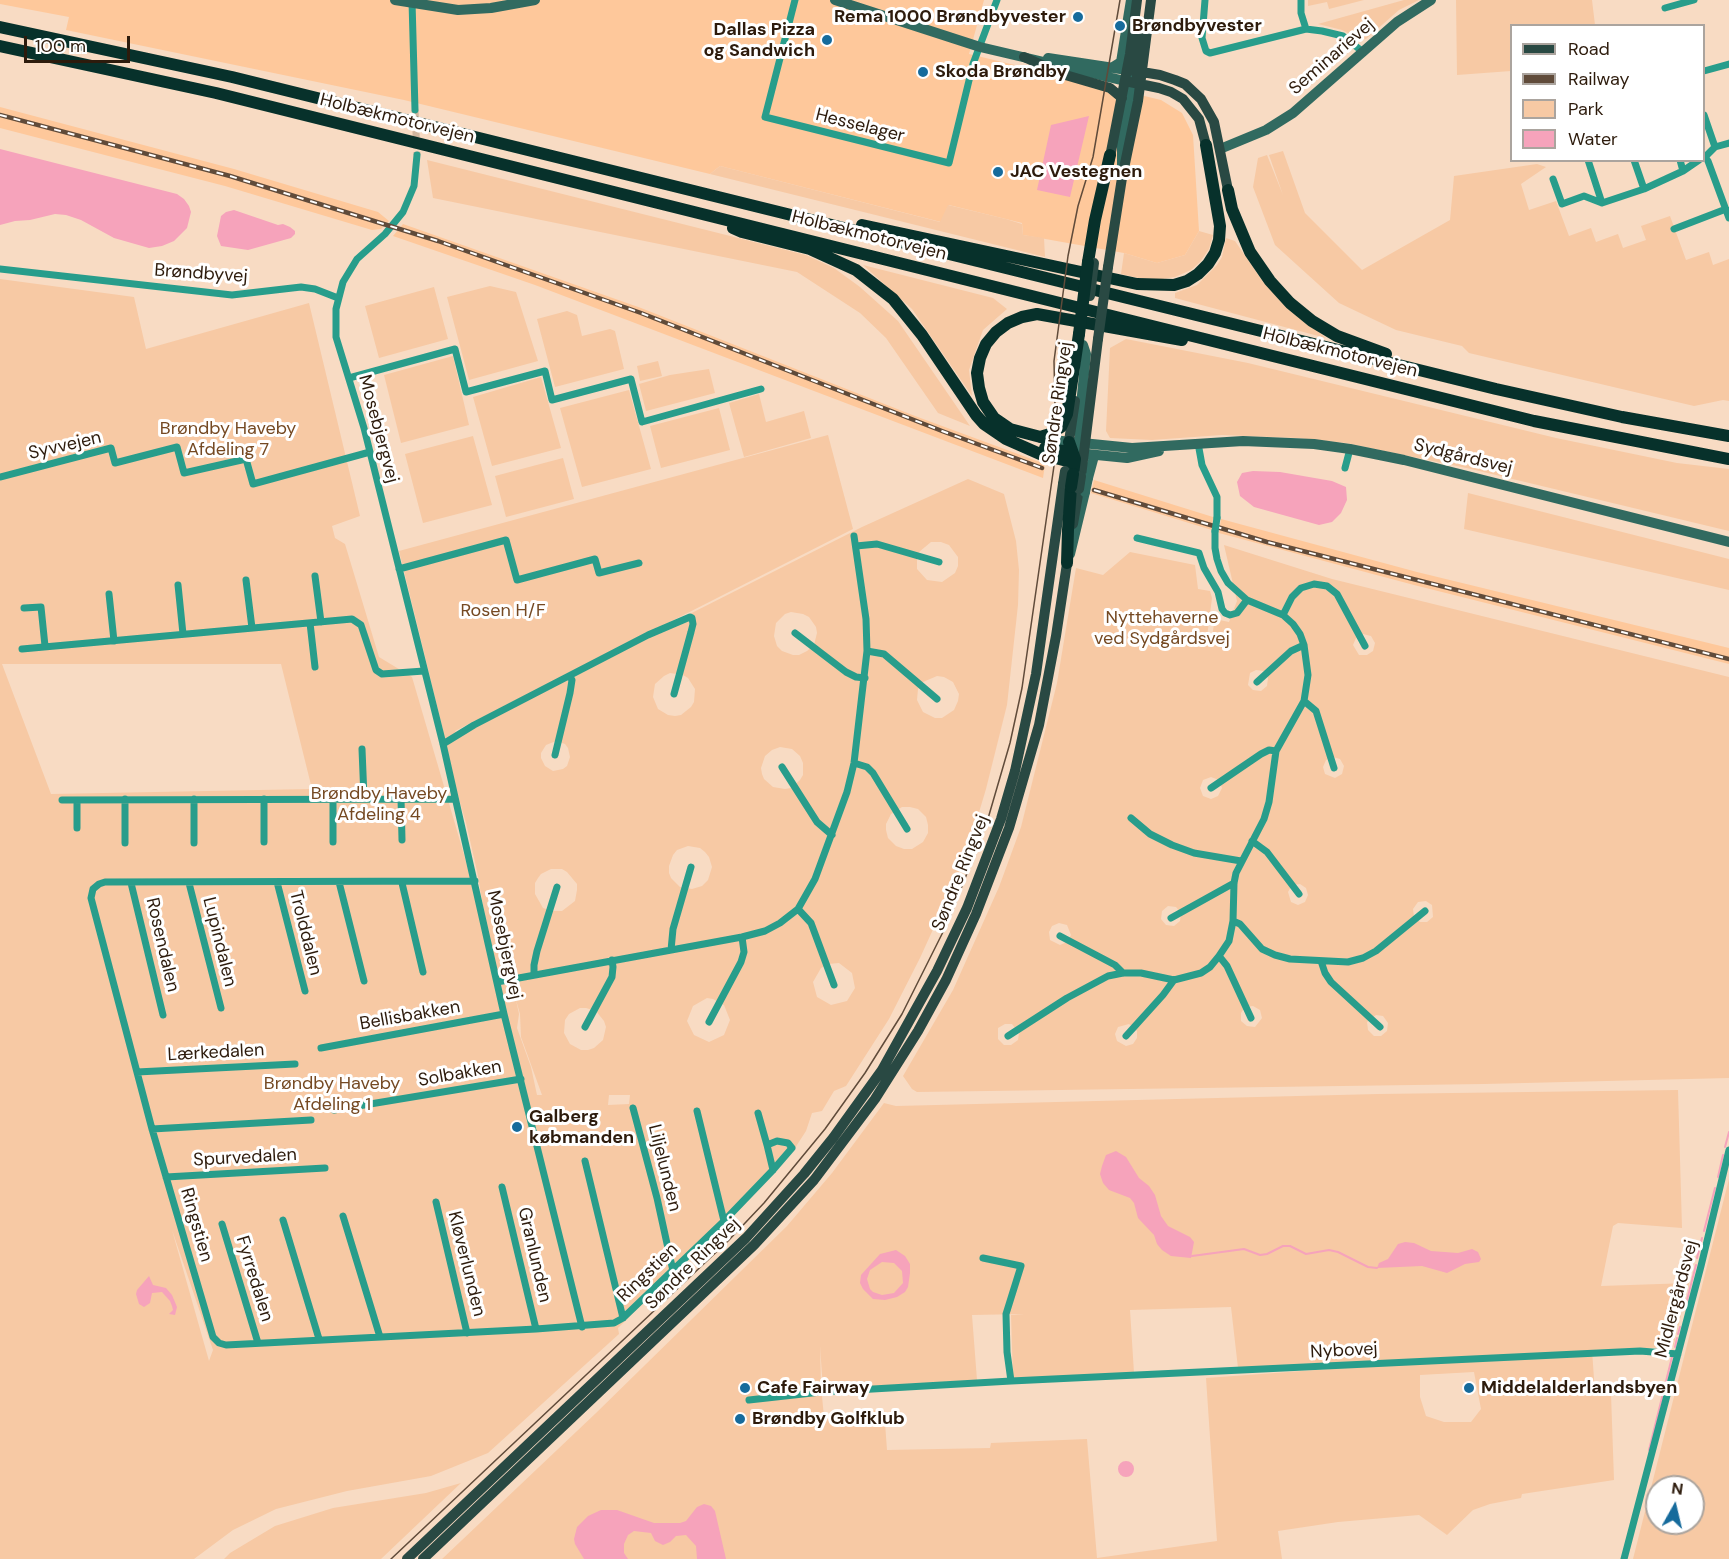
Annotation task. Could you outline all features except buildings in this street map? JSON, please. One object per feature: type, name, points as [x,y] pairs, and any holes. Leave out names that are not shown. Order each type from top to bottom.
[{"type":"highway","name":"Holbækmotorvejen","points":[[0,27],[231,77],[1496,389],[1623,417],[1729,435]]},
{"type":"highway","name":"Holbækmotorvejen","points":[[0,46],[216,93],[1534,421],[1729,459]]},
{"type":"highway","points":[[792,216],[861,225],[1137,284],[1173,285],[1187,281],[1203,269],[1215,253],[1219,240],[1220,226],[1206,145]]},
{"type":"highway","points":[[1110,155],[1095,220],[1091,262],[1082,338],[1067,414],[1061,427],[1046,438],[1017,432],[997,421],[983,402],[979,388],[977,373],[980,358],[986,344],[996,332],[1022,317],[1037,314],[1052,315],[1217,347],[1254,350]]},
{"type":"highway","points":[[1228,190],[1232,209],[1250,252],[1270,281],[1290,303],[1312,321],[1337,336],[1383,354],[1444,369],[1496,389]]},
{"type":"highway","points":[[708,215],[742,232],[810,249],[856,270],[893,299],[922,335],[975,415],[984,424],[1006,439],[1077,459],[1068,530],[1067,563]]},
{"type":"main road","name":"Søndre Ringvej","points":[[1077,459],[1098,339],[1122,177],[1134,77],[1137,0]]},
{"type":"main road","points":[[1134,77],[1144,0]]},
{"type":"main road","name":"Søndre Ringvej","points":[[1110,155],[1122,99],[1134,77],[1151,0]]},
{"type":"main road","points":[[1024,57],[1064,75],[1110,87],[1122,99]]},
{"type":"main road","points":[[1134,77],[1175,80],[1194,91],[1201,99],[1214,122],[1228,190]]},
{"type":"main road","points":[[1134,77],[1183,99],[1199,119],[1206,145]]},
{"type":"main road","name":"Søndre Ringvej","points":[[1077,459],[1082,338]]},
{"type":"main road","name":"Søndre Ringvej","points":[[407,1559],[746,1238],[818,1156],[882,1070],[938,971],[967,908],[1004,809],[1027,723],[1075,488]]},
{"type":"main road","name":"Søndre Ringvej","points":[[423,1559],[754,1245],[814,1180],[875,1099],[918,1031],[946,980],[993,872],[1009,828],[1039,725],[1067,563]]},
{"type":"street","points":[[395,0],[453,10],[491,8],[535,0]]},
{"type":"street","name":"Hesselager","points":[[795,0],[765,117],[841,137],[949,163],[973,64],[980,47]]},
{"type":"street","points":[[835,0],[980,47],[1134,77]]},
{"type":"street","points":[[980,47],[997,0]]},
{"type":"street","points":[[1113,67],[1121,62],[1131,0]]},
{"type":"street","points":[[1205,0],[1202,38],[1206,51],[1210,54],[1306,29],[1343,36],[1363,52]]},
{"type":"street","points":[[1301,0],[1301,13],[1306,29]]},
{"type":"street","name":"Seminarievej","points":[[1219,144],[1266,130],[1293,113],[1397,22],[1431,0]]},
{"type":"street","points":[[1665,8],[1694,0]]},
{"type":"street","points":[[412,2],[415,110]]},
{"type":"street","points":[[1024,57],[1113,67],[1134,77]]},
{"type":"street","points":[[1705,71],[1729,64]]},
{"type":"street","points":[[1705,118],[1715,147]]},
{"type":"street","points":[[1705,155],[1715,147],[1729,143]]},
{"type":"street","points":[[338,298],[348,272],[357,258],[389,229],[407,205],[414,186],[417,155]]},
{"type":"street","points":[[1705,160],[1708,161],[1729,218]]},
{"type":"street","points":[[1589,162],[1602,203]]},
{"type":"street","points":[[1635,162],[1644,189]]},
{"type":"street","points":[[1681,162],[1683,171]]},
{"type":"street","points":[[1553,179],[1562,204],[1584,196],[1602,203],[1644,189],[1683,171],[1696,162]]},
{"type":"street","points":[[1674,229],[1726,209]]},
{"type":"street","name":"Brøndbyvej","points":[[0,269],[232,295],[301,287],[315,289],[338,298]]},
{"type":"street","name":"Mosebjergvej","points":[[338,298],[336,337],[370,452],[443,744],[504,1014],[582,1327]]},
{"type":"street","points":[[349,378],[455,349],[466,392],[545,371],[552,400],[631,379],[642,422],[761,389]]},
{"type":"street","name":"Sydgårdsvej","points":[[1046,438],[1077,459],[1132,448],[1183,446],[1198,443],[1277,442],[1350,448],[1729,542]]},
{"type":"street","points":[[1008,1036],[1096,982],[1123,973],[1141,973],[1174,980],[1201,972],[1210,967],[1220,956],[1228,941],[1233,921],[1234,883],[1241,861],[1264,819],[1269,802],[1276,752],[1304,701],[1308,675],[1304,645],[1300,634],[1283,615],[1247,600],[1236,592],[1221,571],[1215,548],[1217,497],[1202,465],[1198,443]]},
{"type":"street","name":"Syvvejen","points":[[0,477],[111,448],[115,463],[177,447],[184,473],[246,459],[253,484],[370,452]]},
{"type":"street","points":[[1345,468],[1350,448]]},
{"type":"street","points":[[497,982],[742,937],[765,931],[798,909],[815,879],[832,835],[854,763],[867,651],[866,619],[854,536]]},
{"type":"street","points":[[1137,538],[1199,553],[1204,568],[1218,592],[1225,613],[1230,615],[1238,613],[1247,600]]},
{"type":"street","points":[[399,569],[506,540],[517,580],[595,559],[599,573],[639,563]]},
{"type":"street","points":[[856,546],[877,544],[939,562]]},
{"type":"street","points":[[315,576],[321,622]]},
{"type":"street","points":[[246,580],[252,628]]},
{"type":"street","points":[[1283,615],[1292,597],[1301,588],[1314,584],[1327,586],[1337,594],[1365,646]]},
{"type":"street","points":[[178,585],[183,634]]},
{"type":"street","points":[[109,594],[114,641]]},
{"type":"street","points":[[24,608],[41,607],[45,646]]},
{"type":"street","points":[[443,744],[474,725],[648,635],[690,617],[693,624],[675,694]]},
{"type":"street","points":[[22,649],[352,619],[361,625],[376,670],[382,674],[424,671]]},
{"type":"street","points":[[310,623],[315,667]]},
{"type":"street","points":[[795,633],[846,672],[865,678]]},
{"type":"street","points":[[1257,682],[1291,651],[1304,645]]},
{"type":"street","points":[[867,651],[884,654],[937,699]]},
{"type":"street","points":[[555,755],[570,693],[572,680],[570,677]]},
{"type":"street","points":[[1304,701],[1316,711],[1334,768]]},
{"type":"street","points":[[362,749],[364,798]]},
{"type":"street","points":[[1211,788],[1261,754],[1269,750],[1276,752]]},
{"type":"street","points":[[854,763],[867,767],[873,773],[907,829]]},
{"type":"street","points":[[782,767],[817,822],[832,835]]},
{"type":"street","points":[[401,798],[402,840]]},
{"type":"street","points":[[125,799],[125,843]]},
{"type":"street","points":[[194,799],[194,843]]},
{"type":"street","points":[[264,799],[264,842]]},
{"type":"street","points":[[333,799],[333,842]]},
{"type":"street","points":[[62,800],[454,799]]},
{"type":"street","points":[[77,800],[77,828]]},
{"type":"street","points":[[1131,818],[1150,834],[1172,845],[1194,853],[1241,861]]},
{"type":"street","points":[[1252,841],[1267,852],[1299,894]]},
{"type":"street","points":[[671,950],[673,929],[691,867]]},
{"type":"street","name":"Ringstien","points":[[475,881],[131,883],[99,884],[93,890],[91,898],[152,1129],[213,1337],[219,1343],[226,1345],[582,1327],[604,1325],[624,1318],[724,1221],[792,1148],[788,1143],[781,1141],[767,1145]]},
{"type":"street","name":"Trolddalen","points":[[277,882],[305,991]]},
{"type":"street","points":[[339,882],[364,981]]},
{"type":"street","points":[[402,882],[423,972]]},
{"type":"street","name":"Rosendalen","points":[[131,883],[163,1015]]},
{"type":"street","name":"Lupindalen","points":[[189,883],[220,1008]]},
{"type":"street","points":[[1171,918],[1234,883]]},
{"type":"street","points":[[534,974],[534,965],[556,886]]},
{"type":"street","points":[[798,909],[810,923],[834,985]]},
{"type":"street","points":[[1233,921],[1240,924],[1262,949],[1275,955],[1290,959],[1348,962],[1376,951],[1425,911]]},
{"type":"street","points":[[1060,936],[1114,965],[1123,973]]},
{"type":"street","points":[[709,1022],[741,962],[744,952],[742,937]]},
{"type":"street","points":[[1220,956],[1251,1018]]},
{"type":"street","points":[[585,1027],[612,977],[614,967],[612,960]]},
{"type":"street","points":[[1321,961],[1331,982],[1380,1027]]},
{"type":"street","points":[[1126,1036],[1174,980]]},
{"type":"street","name":"Bellisbakken","points":[[321,1048],[504,1014]]},
{"type":"street","name":"Lærkedalen","points":[[137,1072],[296,1064]]},
{"type":"street","name":"Solbakken","points":[[334,1110],[520,1078]]},
{"type":"street","name":"Liljelunden","points":[[633,1108],[657,1198],[673,1271]]},
{"type":"street","points":[[697,1111],[724,1221]]},
{"type":"street","points":[[758,1113],[772,1170]]},
{"type":"street","points":[[152,1129],[311,1120]]},
{"type":"street","name":"Midlergårdsvej","points":[[1624,1559],[1729,1150]]},
{"type":"street","points":[[585,1161],[624,1318]]},
{"type":"street","name":"Spurvedalen","points":[[166,1177],[325,1168]]},
{"type":"street","name":"Granlunden","points":[[502,1186],[536,1329]]},
{"type":"street","name":"Kløverlunden","points":[[436,1202],[467,1333]]},
{"type":"street","points":[[344,1216],[380,1337]]},
{"type":"street","points":[[283,1220],[319,1339]]},
{"type":"street","name":"Fyrredalen","points":[[222,1224],[258,1343]]},
{"type":"street","points":[[983,1258],[1021,1266],[1006,1314],[1007,1352],[1011,1381]]},
{"type":"street","name":"Nybovej","points":[[749,1400],[821,1392],[1011,1381],[1617,1352],[1678,1354]]},
{"type":"shaded area","points":[[0,0],[984,0],[969,54],[1161,100],[1182,113],[1193,135],[1199,231],[1185,255],[1157,263],[1124,253],[1023,235],[1022,223],[949,205],[941,222],[720,166],[710,174],[404,100],[66,30],[69,17],[0,4]]},
{"type":"shaded area","points":[[0,107],[234,169],[378,212],[389,221],[381,229],[372,230],[225,186],[0,128]]},
{"type":"shaded area","points":[[403,224],[641,308],[915,416],[1045,464],[1043,478],[535,285],[393,236]]},
{"type":"shaded area","points":[[1094,480],[1213,517],[1212,530],[1091,493]]},
{"type":"shaded area","points":[[1221,519],[1417,572],[1729,648],[1729,664],[1414,585],[1219,533]]},
{"type":"green space","points":[[1308,0],[1364,0],[1329,9],[1327,2],[1308,6]]},
{"type":"green space","points":[[1404,0],[1419,0],[1399,10],[1366,39],[1361,40],[1342,30],[1318,24]]},
{"type":"green space","points":[[1456,0],[1592,0],[1595,24],[1510,24],[1510,71],[1457,75]]},
{"type":"green space","points":[[1283,151],[1305,213],[1362,270],[1450,220],[1454,176],[1537,164],[1546,167],[1521,184],[1529,210],[1556,201],[1569,236],[1591,228],[1596,242],[1618,234],[1623,248],[1646,240],[1641,226],[1670,216],[1686,260],[1709,252],[1713,265],[1729,259],[1729,401],[1723,400],[1694,406],[1469,353],[1462,346],[1396,330],[1339,303],[1275,245],[1253,187],[1258,158],[1267,155],[1283,195],[1269,155]]},
{"type":"green space","points":[[427,160],[806,255],[834,268],[860,287],[898,321],[970,426],[938,413],[886,338],[860,313],[797,272],[433,198]]},
{"type":"green space","points":[[720,166],[940,222],[948,205],[1006,219],[1022,224],[1023,235],[1044,238],[1045,257],[710,174]]},
{"type":"green space","points":[[1199,231],[1213,235],[1209,249],[1191,270],[1175,277],[1147,280],[1121,274],[1124,253],[1157,263],[1185,255]]},
{"type":"green space","points":[[1226,238],[1235,241],[1263,282],[1326,338],[1175,298],[1175,293],[1197,285],[1217,265],[1222,257]]},
{"type":"green space","points":[[863,265],[993,298],[1007,309],[983,330],[969,370],[972,396],[912,309]]},
{"type":"green space","points":[[0,279],[134,297],[146,349],[309,303],[360,516],[332,526],[335,538],[345,544],[379,657],[412,677],[489,940],[466,823],[439,730],[443,730],[399,551],[828,435],[853,529],[456,732],[862,527],[968,479],[1004,494],[1016,541],[1019,570],[1018,605],[1007,705],[986,789],[965,859],[920,958],[889,1019],[846,1086],[834,1091],[822,1111],[812,1113],[806,1131],[795,1148],[728,1220],[618,1328],[619,1334],[488,1453],[431,1476],[347,1491],[276,1509],[233,1530],[194,1559],[0,1559]],"holes":[[[931,542],[949,545],[958,557],[955,573],[942,582],[927,580],[917,569],[919,552]],[[791,612],[809,617],[817,633],[814,645],[799,655],[782,651],[777,646],[774,636],[776,623],[785,614]],[[2,664],[281,664],[312,789],[51,794]],[[670,673],[688,678],[695,689],[694,702],[681,715],[668,715],[658,709],[653,697],[655,684]],[[937,676],[953,682],[959,694],[954,710],[942,718],[935,718],[923,712],[917,700],[918,689],[923,682]],[[556,741],[565,744],[570,757],[567,766],[553,771],[545,766],[541,758],[546,745]],[[780,747],[792,749],[800,756],[803,763],[803,775],[791,788],[785,789],[773,787],[764,779],[761,768],[765,756]],[[902,807],[918,809],[926,817],[928,825],[928,833],[923,842],[912,849],[896,846],[888,838],[886,830],[891,814]],[[688,846],[700,848],[705,852],[712,867],[708,880],[702,886],[692,889],[680,887],[671,878],[669,866],[677,850]],[[551,869],[562,869],[577,884],[575,901],[562,911],[543,908],[535,894],[535,883],[541,874]],[[839,963],[852,973],[855,988],[847,1001],[831,1005],[817,997],[813,982],[821,968],[828,964]],[[707,998],[724,1005],[730,1020],[724,1035],[709,1042],[694,1035],[687,1021],[693,1006]],[[516,1000],[520,1014],[521,1037],[542,1095],[537,1095],[531,1067],[517,1028],[519,1014]],[[580,1008],[596,1011],[606,1027],[603,1040],[588,1050],[581,1050],[570,1044],[564,1033],[565,1020],[569,1014]],[[609,1095],[630,1095],[629,1104],[608,1105]],[[172,1230],[213,1350],[209,1361]]]},
{"type":"green space","points":[[490,286],[516,292],[538,361],[469,380],[447,297]]},
{"type":"green space","points":[[434,287],[448,339],[379,358],[365,306]]},
{"type":"green space","points":[[567,311],[577,315],[582,336],[610,329],[615,331],[624,369],[555,387],[537,319]]},
{"type":"green space","points":[[1126,339],[1248,363],[1556,438],[1677,463],[1729,469],[1729,531],[1471,469],[1346,443],[1297,438],[1222,435],[1152,440],[1110,438],[1106,431],[1110,348]]},
{"type":"green space","points":[[453,356],[469,425],[401,443],[384,375]]},
{"type":"green space","points":[[658,361],[662,376],[640,381],[637,366]]},
{"type":"green space","points":[[709,369],[715,393],[646,411],[639,384],[670,375]]},
{"type":"green space","points":[[541,377],[561,448],[492,466],[473,397]]},
{"type":"green space","points":[[629,390],[651,469],[582,487],[560,408]]},
{"type":"green space","points":[[759,394],[766,422],[804,411],[811,438],[744,457],[729,403]]},
{"type":"green space","points":[[719,408],[730,450],[661,468],[650,426]]},
{"type":"green space","points":[[473,436],[492,505],[423,523],[405,454]]},
{"type":"green space","points":[[563,458],[574,499],[506,517],[495,476]]},
{"type":"green space","points":[[1468,493],[1729,559],[1729,590],[1464,529]]},
{"type":"green space","name":"Nyttehaverne ved Sydgårdsvej","points":[[1224,545],[1332,579],[1729,677],[1729,1078],[917,1092],[912,1089],[903,1076],[953,990],[999,887],[1021,827],[1057,683],[1076,568],[1103,575],[1130,552],[1195,565],[1198,589],[1210,591],[1212,598],[1207,637],[1212,636],[1215,619],[1229,622],[1237,601]],"holes":[[[1363,634],[1371,636],[1375,643],[1373,651],[1367,655],[1359,655],[1353,645],[1356,638]],[[1256,670],[1264,671],[1268,678],[1267,686],[1261,691],[1253,690],[1248,685],[1250,673]],[[1333,757],[1340,759],[1344,766],[1342,774],[1335,778],[1325,774],[1323,767],[1326,760]],[[1211,777],[1219,780],[1222,788],[1218,796],[1211,799],[1203,796],[1200,788],[1203,780]],[[1300,884],[1306,888],[1308,895],[1305,902],[1298,905],[1291,902],[1288,892],[1292,885]],[[1426,901],[1432,905],[1433,917],[1427,922],[1420,922],[1414,917],[1413,909],[1418,902]],[[1168,906],[1176,907],[1181,913],[1180,921],[1174,926],[1166,925],[1161,919],[1162,911]],[[1059,923],[1067,925],[1071,935],[1067,942],[1060,945],[1050,940],[1049,932],[1052,926]],[[1253,1006],[1260,1010],[1262,1018],[1255,1027],[1247,1026],[1241,1021],[1241,1013],[1245,1007]],[[1376,1015],[1383,1016],[1388,1023],[1387,1031],[1381,1036],[1374,1036],[1368,1030],[1367,1022]],[[1005,1024],[1012,1024],[1019,1033],[1018,1040],[1011,1045],[1004,1045],[998,1039],[998,1028]],[[1129,1024],[1137,1031],[1137,1038],[1133,1044],[1126,1046],[1117,1041],[1115,1034],[1118,1027]]]},
{"type":"green space","name":"Brøndby Golfklub","points":[[1678,1090],[1682,1228],[1618,1223],[1613,1226],[1601,1286],[1689,1283],[1673,1347],[1592,1350],[1595,1393],[1611,1394],[1614,1480],[1522,1494],[1521,1498],[1490,1504],[1473,1510],[1447,1535],[1419,1515],[1338,1522],[1278,1531],[1282,1559],[442,1559],[596,1413],[787,1226],[832,1173],[884,1103],[896,1106],[1378,1094]],"holes":[[[1231,1307],[1238,1368],[1330,1369],[1206,1378],[1217,1541],[1097,1558],[1087,1439],[991,1443],[990,1448],[887,1450],[884,1409],[824,1417],[820,1346],[823,1389],[977,1380],[972,1315],[1024,1314],[1011,1315],[1013,1380],[1134,1373],[1130,1310]],[[1474,1372],[1481,1409],[1471,1422],[1444,1422],[1426,1416],[1420,1397],[1420,1375]]]},
{"type":"green space","points":[[1729,1179],[1729,1559],[1633,1559],[1645,1512],[1645,1535],[1705,1535],[1705,1475],[1654,1475]]},
{"type":"green space","points":[[461,1483],[381,1559],[224,1559],[275,1526],[333,1508],[426,1493]]},
{"type":"water","points":[[1089,116],[1070,197],[1037,190],[1051,125]]},
{"type":"water","points":[[0,149],[177,194],[184,199],[191,212],[187,228],[174,241],[149,248],[114,238],[81,220],[66,215],[55,214],[0,225]]},
{"type":"water","points":[[234,210],[278,225],[283,224],[295,231],[295,234],[291,238],[248,250],[221,246],[217,236],[221,216]]},
{"type":"water","points":[[1280,472],[1332,481],[1346,487],[1347,500],[1341,513],[1332,522],[1319,525],[1254,507],[1240,496],[1237,482],[1242,473]]},
{"type":"water","points":[[1116,1151],[1126,1157],[1139,1178],[1149,1186],[1155,1195],[1161,1216],[1168,1226],[1190,1237],[1194,1242],[1191,1258],[1171,1256],[1162,1250],[1154,1235],[1138,1218],[1134,1203],[1130,1198],[1109,1190],[1103,1183],[1100,1174],[1106,1155]]},
{"type":"water","points":[[1414,1243],[1431,1251],[1458,1253],[1472,1249],[1478,1252],[1481,1259],[1479,1262],[1465,1264],[1447,1273],[1422,1266],[1377,1268],[1379,1263],[1388,1259],[1398,1244]]},
{"type":"water","points":[[896,1250],[905,1256],[910,1264],[908,1287],[905,1292],[885,1300],[873,1299],[860,1283],[861,1275],[880,1254]],"holes":[[[882,1262],[894,1263],[902,1271],[903,1283],[894,1293],[882,1295],[873,1292],[867,1279],[870,1270]]]},
{"type":"water","points":[[149,1276],[153,1285],[166,1288],[172,1295],[177,1307],[175,1315],[169,1314],[173,1310],[172,1306],[162,1292],[152,1293],[150,1303],[144,1307],[139,1304],[137,1290]]},
{"type":"water","points":[[1123,1461],[1129,1461],[1134,1469],[1132,1475],[1123,1477],[1118,1472],[1118,1466]]},
{"type":"water","points":[[704,1504],[711,1506],[715,1511],[726,1559],[697,1559],[696,1546],[686,1535],[676,1536],[663,1545],[655,1541],[651,1533],[634,1531],[628,1535],[624,1544],[624,1553],[628,1559],[584,1559],[575,1544],[577,1527],[588,1516],[601,1510],[617,1510],[654,1523],[680,1523],[686,1521],[697,1507]]},
{"type":"waterway","points":[[1725,1147],[1729,1132]]},
{"type":"waterway","points":[[1718,1177],[1723,1155]]},
{"type":"waterway","points":[[1704,1231],[1715,1188]]},
{"type":"waterway","points":[[1697,1258],[1702,1238]]},
{"type":"waterway","points":[[1192,1256],[1244,1249],[1260,1255],[1283,1246],[1290,1246],[1306,1254],[1329,1250],[1338,1252],[1368,1267],[1377,1268]]},
{"type":"waterway","points":[[1687,1300],[1696,1265]]},
{"type":"waterway","points":[[1678,1334],[1680,1327]]},
{"type":"waterway","points":[[1675,1347],[1677,1338]]},
{"type":"waterway","points":[[1649,1450],[1672,1357]]},
{"type":"tunnel","points":[[415,110],[417,155]]},
{"type":"tram line","points":[[391,1559],[728,1241],[764,1203],[825,1129],[865,1073],[902,1014],[948,922],[987,822],[1010,743],[1022,688],[1056,452],[1054,361],[1068,256],[1078,206],[1093,157],[1120,0]]},
{"type":"railway","points":[[0,115],[230,176],[438,241],[641,313],[1042,468]]},
{"type":"railway","points":[[1094,490],[1267,542],[1729,659]]},
{"type":"place","name":"Rema 1000 Brøndbyvester","points":[[1078,17]]},
{"type":"place","name":"Brøndbyvester","points":[[1120,26]]},
{"type":"place","name":"Dallas Pizza og Sandwich","points":[[827,40]]},
{"type":"place","name":"Skoda Brøndby","points":[[923,72]]},
{"type":"place","name":"JAC Vestegnen","points":[[998,172]]},
{"type":"place","name":"Galberg købmanden","points":[[517,1127]]},
{"type":"place","name":"Cafe Fairway","points":[[745,1388]]},
{"type":"place","name":"Middelalderlandsbyen","points":[[1469,1388]]},
{"type":"place","name":"Brøndby Golfklub","points":[[740,1419]]},
{"type":"park label","name":"Brøndby Haveby Afdeling 7","points":[[228,439]]},
{"type":"park label","name":"Rosen H/F","points":[[503,611]]},
{"type":"park label","name":"Brøndby Haveby Afdeling 4","points":[[379,804]]},
{"type":"park label","name":"Brøndby Haveby Afdeling 1","points":[[332,1094]]}]
